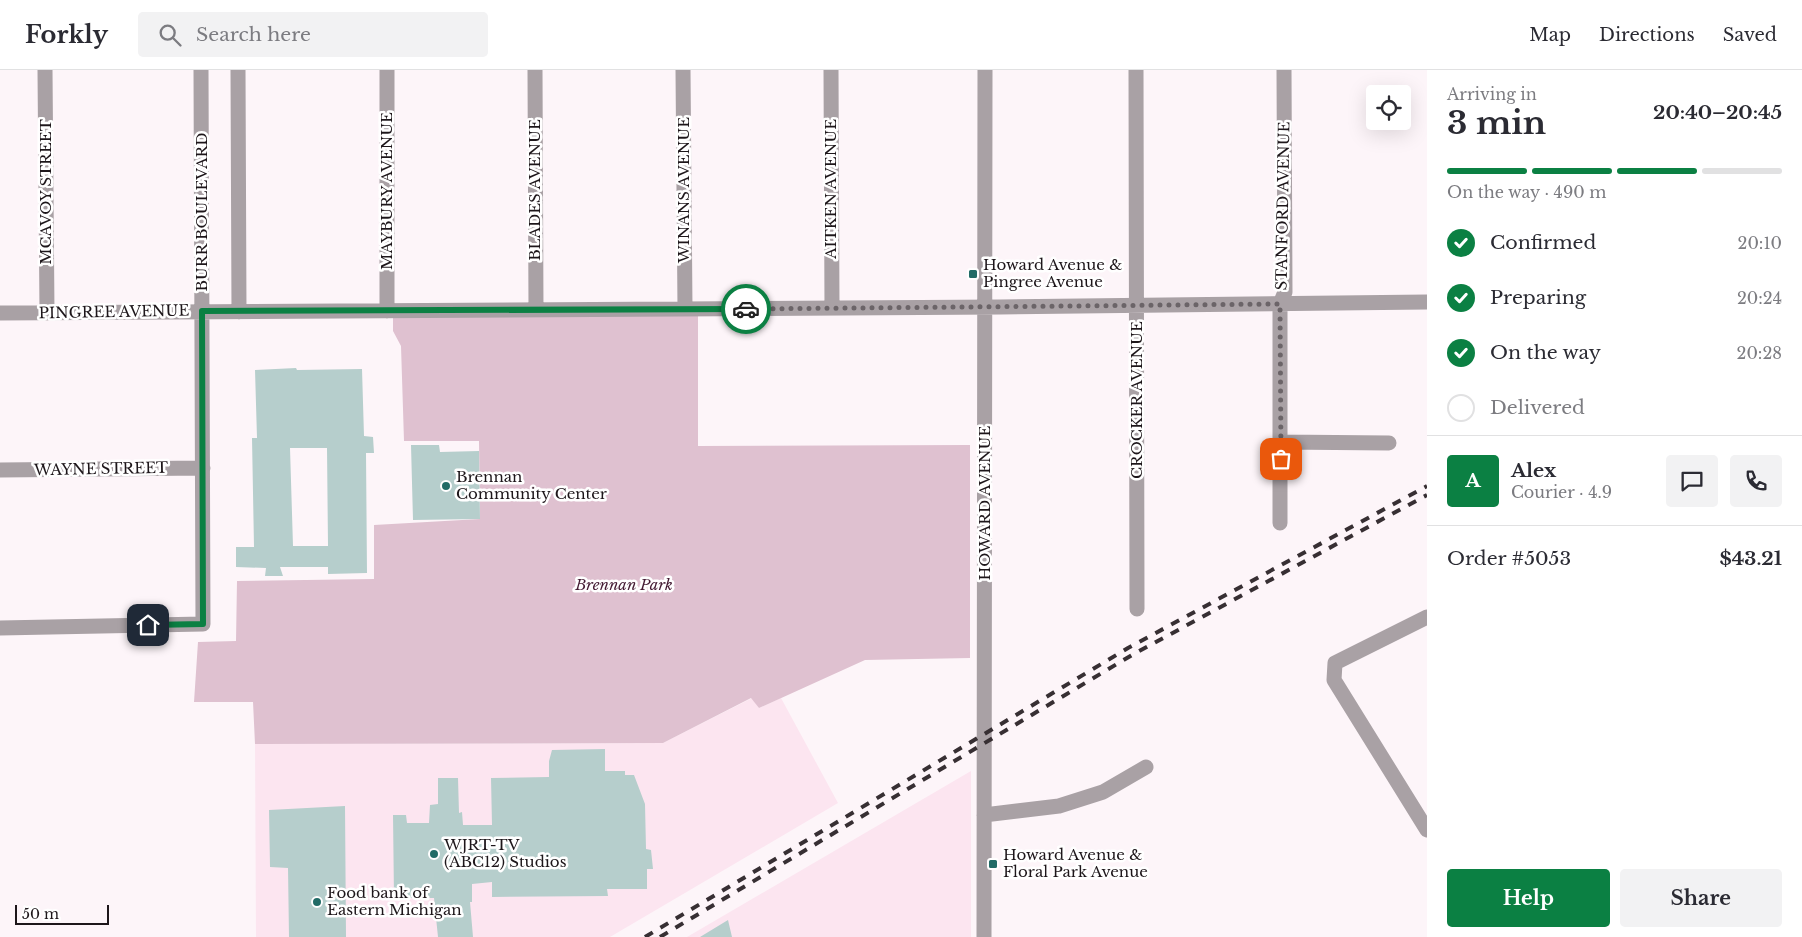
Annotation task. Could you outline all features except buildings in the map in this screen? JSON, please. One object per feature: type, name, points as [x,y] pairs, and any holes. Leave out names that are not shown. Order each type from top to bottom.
[{"type":"street","name":"MCAVOY STREET","points":[[45,70],[47,313]]},
{"type":"street","name":"BURR BOULEVARD","points":[[0,628],[203,624],[201,70]]},
{"type":"street","points":[[238,70],[239,312]]},
{"type":"street","name":"MAYBURY AVENUE","points":[[387,70],[387,311]]},
{"type":"street","name":"BLADES AVENUE","points":[[535,70],[536,310]]},
{"type":"street","name":"WINANS AVENUE","points":[[684,70],[685,309]]},
{"type":"street","name":"AITKEN AVENUE","points":[[831,70],[832,308]]},
{"type":"street","name":"HOWARD AVENUE","points":[[984,937],[985,70]]},
{"type":"street","name":"CROCKER AVENUE","points":[[1136,70],[1137,609]]},
{"type":"street","name":"STANFORD AVENUE","points":[[1280,522],[1280,304],[1285,292],[1284,70]]},
{"type":"street","name":"PINGREE AVENUE","points":[[0,313],[1137,306],[1427,302]]},
{"type":"street","points":[[1281,442],[1389,443]]},
{"type":"street","name":"WAYNE STREET","points":[[0,470],[202,468]]},
{"type":"street","points":[[1427,617],[1335,663],[1334,680],[1427,830]]},
{"type":"street","points":[[984,815],[1059,806],[1103,792],[1146,767]]},
{"type":"shaded area","points":[[752,698],[759,708],[781,698],[838,803],[610,937],[256,937],[255,744],[663,743]]},
{"type":"shaded area","points":[[971,771],[971,937],[687,937]]},
{"type":"green space","name":"Brennan Park","points":[[698,313],[698,446],[970,445],[970,658],[865,660],[759,708],[751,698],[663,743],[255,744],[253,702],[194,702],[198,642],[236,641],[237,581],[374,579],[374,525],[480,519],[479,441],[404,441],[401,346],[393,331],[393,316]]},
{"type":"railway","points":[[645,937],[1128,648],[1427,486]]},
{"type":"railway","points":[[660,937],[1132,655],[1427,495]]},
{"type":"way so far","points":[[746,309],[1280,304],[1281,459]]},
{"type":"place","name":"Howard Avenue & Pingree Avenue","points":[[973,274]]},
{"type":"place","name":"Brennan Community Center","points":[[446,486]]},
{"type":"place","name":"WJRT-TV (ABC12) Studios","points":[[434,854]]},
{"type":"place","name":"Howard Avenue & Floral Park Avenue","points":[[993,864]]},
{"type":"place","name":"Food bank of Eastern Michigan","points":[[317,902]]},
{"type":"route","points":[[148,625],[203,624],[202,311],[746,309]]}]
